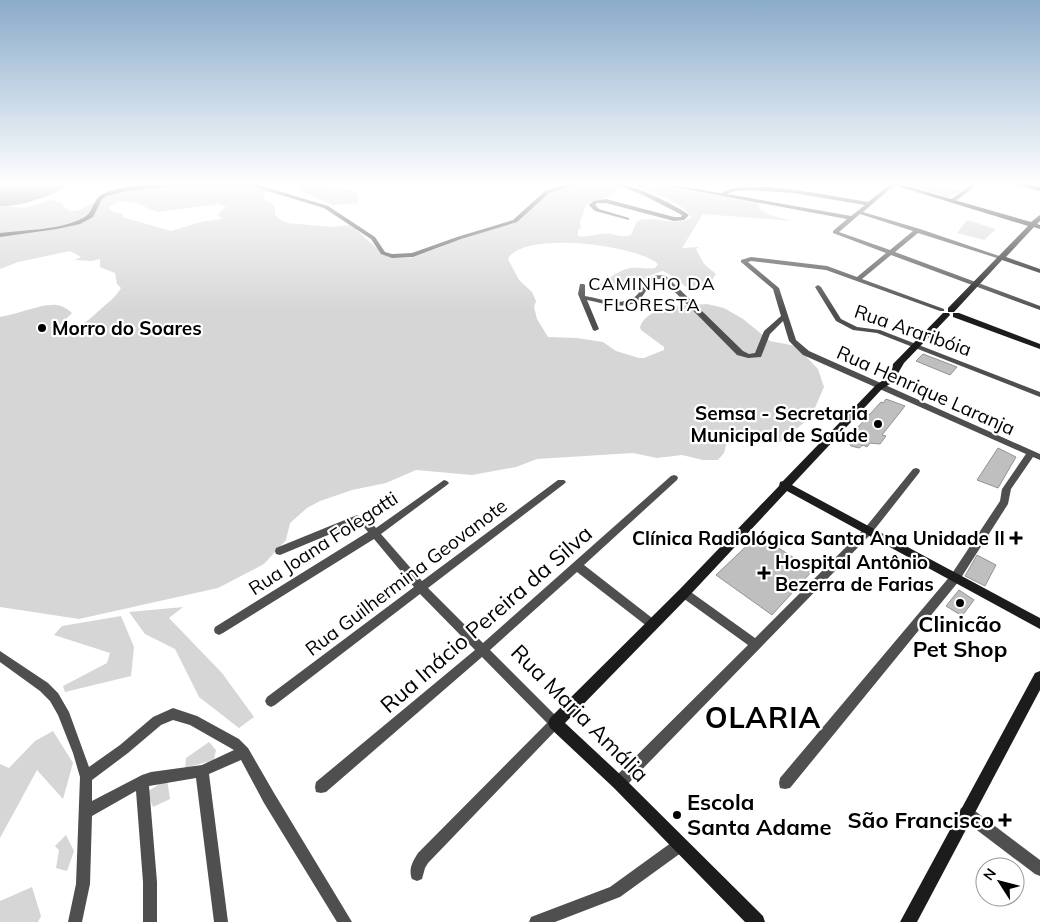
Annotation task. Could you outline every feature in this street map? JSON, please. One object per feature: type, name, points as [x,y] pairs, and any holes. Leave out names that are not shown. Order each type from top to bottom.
[{"type":"street","points":[[0,235],[66,225]]},
{"type":"street","points":[[354,225],[373,238],[381,252],[402,256],[416,254],[459,238],[502,225]]},
{"type":"street","points":[[843,225],[835,232],[1040,308]]},
{"type":"street","points":[[902,225],[1040,271]]},
{"type":"street","points":[[417,874],[422,858],[684,593],[784,484],[879,387],[889,382],[900,363],[1002,258],[1036,226]]},
{"type":"street","points":[[858,279],[918,230]]},
{"type":"street","points":[[582,297],[620,303],[630,302],[636,299],[651,278],[657,276],[664,277],[740,353],[748,356],[758,355],[767,334],[785,316],[776,288],[744,264],[744,260],[751,259],[818,266],[1040,346]]},
{"type":"street","points":[[582,285],[582,297],[595,329]]},
{"type":"street","name":"Rua Araribóia","points":[[818,287],[835,317],[850,327],[878,331],[1040,395]]},
{"type":"street","name":"Rua Henrique Laranja","points":[[785,316],[793,341],[801,350],[814,358],[1035,455]]},
{"type":"street","points":[[785,783],[955,578],[1005,502],[1007,489],[1035,455]]},
{"type":"street","points":[[619,784],[868,530],[916,471]]},
{"type":"street","name":"Rua Inácio Pereira da Silva","points":[[322,787],[483,650],[674,478]]},
{"type":"street","name":"Rua Guilhermina Geovanote","points":[[271,701],[562,482]]},
{"type":"street","name":"Rua Joana Folegatti","points":[[219,630],[375,533],[444,483]]},
{"type":"street","points":[[784,484],[1040,624]]},
{"type":"street","name":"Rua Maria Amália","points":[[280,551],[357,519],[368,524],[420,587],[619,784],[748,919]]},
{"type":"street","points":[[577,566],[652,624]]},
{"type":"street","points":[[684,593],[756,645]]},
{"type":"street","points":[[0,656],[44,687],[59,704],[79,753],[86,777],[83,884],[75,922]]},
{"type":"street","points":[[908,922],[1040,677]]},
{"type":"street","points":[[86,777],[124,749],[156,720],[173,714],[193,720],[239,748],[345,922]]},
{"type":"street","points":[[85,812],[142,781],[161,776],[202,771],[239,748]]},
{"type":"street","points":[[202,771],[221,922]]},
{"type":"street","points":[[142,781],[150,882],[150,922]]},
{"type":"street","points":[[966,813],[1040,869]]},
{"type":"street","points":[[536,922],[615,892],[680,846]]},
{"type":"shaded area","points":[[0,225],[150,225],[171,231],[191,225],[310,225],[333,227],[351,225],[384,255],[402,258],[411,258],[441,247],[452,240],[503,225],[581,225],[578,236],[607,234],[628,236],[631,235],[635,225],[696,225],[682,248],[699,247],[696,249],[704,264],[716,274],[712,280],[712,288],[704,290],[697,291],[691,289],[663,271],[626,289],[609,290],[599,286],[612,276],[625,270],[655,268],[658,264],[646,257],[605,246],[556,243],[535,245],[518,250],[508,259],[519,280],[532,292],[536,301],[534,307],[537,319],[548,337],[577,338],[603,342],[616,351],[639,358],[644,358],[664,350],[664,347],[641,330],[640,327],[644,319],[651,314],[659,310],[689,305],[707,304],[724,308],[743,319],[770,341],[796,346],[818,369],[824,387],[811,417],[780,442],[752,443],[727,441],[724,453],[718,460],[703,460],[682,455],[657,458],[633,453],[537,459],[516,467],[472,475],[416,470],[386,483],[352,490],[320,501],[307,508],[290,523],[286,540],[264,564],[218,588],[79,619],[0,607],[0,317],[50,305],[61,306],[72,313],[54,331],[59,335],[83,324],[112,299],[121,288],[117,284],[115,273],[100,267],[100,259],[91,261],[75,260],[81,257],[70,251],[18,262],[0,269]]},
{"type":"shaded area","points":[[963,225],[983,225],[996,229],[984,240],[957,233]]},
{"type":"shaded area","points":[[183,607],[169,618],[222,673],[254,717],[239,728],[199,697],[175,649],[145,634],[129,612]]},
{"type":"shaded area","points":[[121,616],[134,647],[131,676],[65,692],[63,686],[107,663],[110,653],[54,635],[62,626]]},
{"type":"shaded area","points":[[53,731],[73,763],[63,799],[37,770],[0,838],[0,764],[9,768],[35,741]]},
{"type":"shaded area","points":[[209,742],[216,750],[214,760],[185,768],[186,758]]},
{"type":"shaded area","points":[[167,779],[170,799],[153,807],[147,792]]},
{"type":"shaded area","points":[[66,835],[74,851],[67,871],[56,868],[59,850],[55,846]]},
{"type":"shaded area","points":[[32,887],[41,916],[38,922],[0,922],[0,901]]},
{"type":"building","points":[[923,354],[957,367],[950,375],[916,361]]},
{"type":"building","name":"Semsa - Secretaria Municipal de Saúde","points":[[886,399],[905,406],[882,435],[886,436],[880,444],[870,443],[867,447],[863,445],[859,448],[851,446],[847,439]]},
{"type":"building","points":[[998,448],[1016,457],[998,488],[977,480]]},
{"type":"building","name":"Hospital Antônio Bezerra de Farias","points":[[758,535],[813,570],[772,615],[716,575]]},
{"type":"building","points":[[977,555],[996,565],[985,586],[965,576]]},
{"type":"building","name":"Clinicão Pet Shop","points":[[959,590],[974,600],[962,616],[946,606]]},
{"type":"place","name":"Morro do Soares","points":[[42,328]]},
{"type":"place","name":"Semsa - Secretaria Municipal de Saúde","points":[[878,424]]},
{"type":"place","name":"Clínica Radiológica Santa Ana Unidade II","points":[[1016,538]]},
{"type":"place","name":"Hospital Antônio Bezerra de Farias","points":[[764,573]]},
{"type":"place","name":"Clinicão Pet Shop","points":[[960,603]]},
{"type":"place","name":"Escola Santa Adame","points":[[677,815]]},
{"type":"place","name":"São Francisco","points":[[1005,820]]},
{"type":"district","name":"CAMINHO DA FLORESTA","points":[[652,294]]},
{"type":"district","name":"OLARIA","points":[[763,718]]}]
